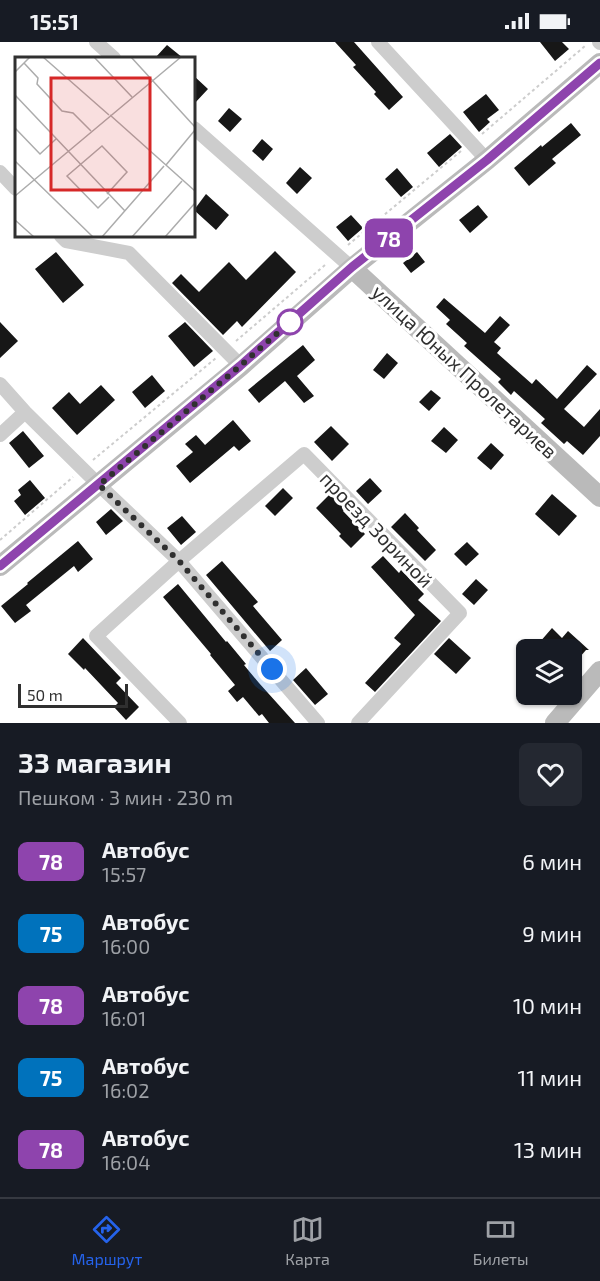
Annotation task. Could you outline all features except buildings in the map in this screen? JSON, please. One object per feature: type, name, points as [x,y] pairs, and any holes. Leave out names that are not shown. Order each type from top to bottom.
[{"type":"main road","points":[[0,566],[240,366],[352,267],[487,160],[600,63]]},
{"type":"main road","name":"улица Юных Пролетариев","points":[[352,267],[600,496]]},
{"type":"main road","points":[[555,723],[600,671]]},
{"type":"street","points":[[96,42],[113,57]]},
{"type":"street","points":[[378,42],[487,160]]},
{"type":"street","name":"улица Юных Пролетариев","points":[[195,129],[352,267]]},
{"type":"street","points":[[0,172],[15,188]]},
{"type":"street","points":[[62,237],[66,241],[129,253],[240,366]]},
{"type":"street","points":[[0,384],[99,485],[179,561],[318,723]]},
{"type":"street","points":[[0,435],[26,412]]},
{"type":"street","name":"проезд Зориной","points":[[179,561],[304,454],[460,614],[358,723]]},
{"type":"street","points":[[179,561],[96,636],[180,723]]},
{"type":"path","points":[[0,540],[590,42]]},
{"type":"bus line","name":"78","points":[[0,566],[240,366],[352,267],[487,160],[600,63]]},
{"type":"route","points":[[272,669],[179,561],[99,485],[290,322]]}]
